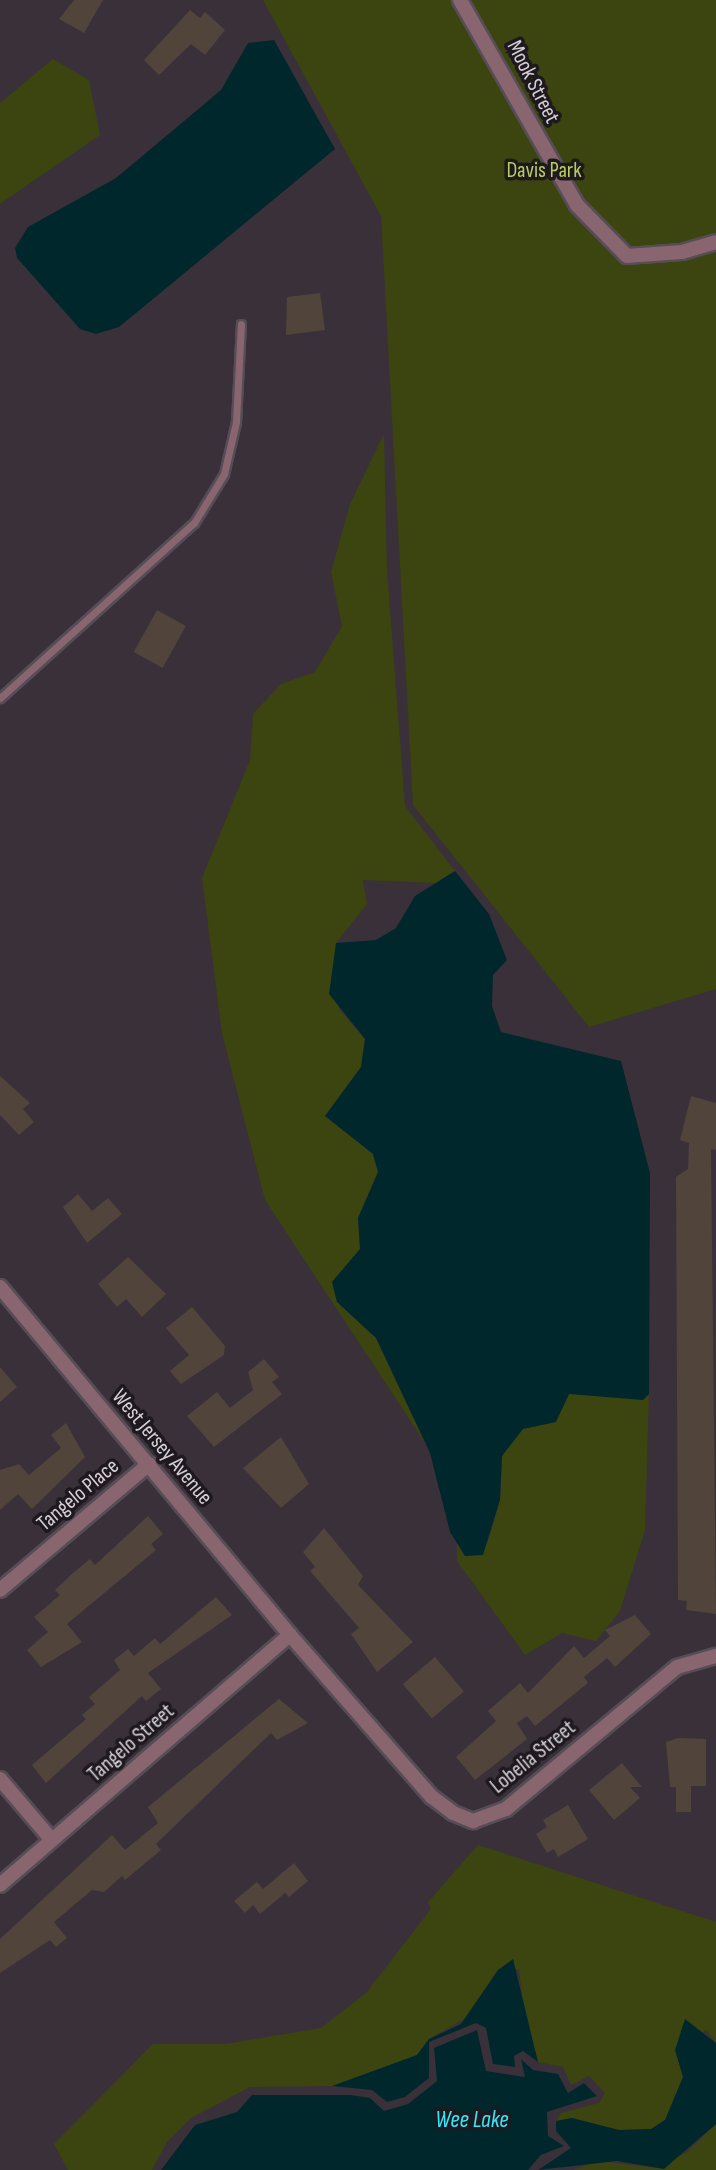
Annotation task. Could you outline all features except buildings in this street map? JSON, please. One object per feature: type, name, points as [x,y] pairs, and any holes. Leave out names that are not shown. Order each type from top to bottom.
[{"type":"street","name":"Mook Street","points":[[463,2],[577,205],[627,256],[682,252],[716,242]]},
{"type":"street","name":"West Jersey Avenue","points":[[0,1287],[290,1635]]},
{"type":"street","name":"Tangelo Place","points":[[0,1590],[149,1464]]},
{"type":"street","name":"Lobelia Street","points":[[290,1635],[432,1797],[473,1821],[506,1809],[677,1667],[716,1656]]},
{"type":"street","name":"Tangelo Street","points":[[0,1885],[290,1635]]},
{"type":"street","points":[[0,1779],[52,1840]]},
{"type":"lane","points":[[0,698],[194,523],[224,474],[230,448],[241,324]]},
{"type":"green space","name":"Davis Park","points":[[263,0],[716,0],[716,989],[589,1027],[413,805],[381,216]]},
{"type":"green space","points":[[53,59],[89,80],[100,135],[0,204],[0,103]]},
{"type":"green space","points":[[384,434],[387,570],[405,806],[455,871],[436,883],[363,880],[367,904],[336,943],[339,1009],[365,1039],[361,1067],[325,1116],[373,1154],[378,1172],[358,1218],[360,1249],[332,1282],[337,1302],[376,1338],[427,1446],[265,1200],[222,1033],[202,878],[250,760],[253,714],[281,684],[315,672],[342,626],[331,572],[350,504]]},
{"type":"green space","points":[[588,1391],[643,1400],[649,1394],[645,1530],[620,1611],[596,1641],[562,1633],[525,1655],[457,1561],[457,1543],[465,1556],[488,1541],[500,1500],[502,1456],[511,1442],[523,1429],[556,1421],[569,1394]]},
{"type":"green space","points":[[478,1845],[716,1922],[716,2043],[706,2030],[675,2050],[683,2077],[665,2120],[651,2129],[619,2130],[572,2118],[556,2121],[561,2113],[599,2103],[605,2093],[589,2076],[571,2085],[563,2067],[538,2062],[527,2037],[519,1969],[498,1970],[469,2016],[429,2039],[417,2055],[334,2086],[250,2087],[191,2118],[167,2142],[152,2170],[68,2170],[54,2144],[153,2044],[226,2044],[321,2028],[366,1993],[431,1909],[428,1902]]},
{"type":"green space","points":[[716,2124],[716,2170],[573,2170],[600,2161],[649,2167],[686,2153]]},
{"type":"water","points":[[274,40],[335,149],[119,327],[96,334],[80,329],[17,258],[15,248],[28,227],[116,178],[221,90],[248,43]]},
{"type":"water","points":[[455,871],[489,914],[507,960],[493,975],[492,1006],[501,1032],[621,1061],[650,1173],[649,1394],[643,1400],[569,1394],[556,1422],[523,1429],[502,1456],[500,1500],[483,1555],[465,1556],[450,1532],[430,1453],[376,1338],[337,1302],[332,1282],[360,1249],[358,1218],[378,1172],[373,1154],[325,1116],[361,1067],[365,1039],[329,994],[336,943],[376,940],[396,928],[415,896]]},
{"type":"water","points":[[513,1959],[538,2062],[523,2051],[514,2056],[515,2067],[493,2064],[486,2028],[476,2023],[429,2042],[429,2078],[405,2097],[387,2102],[372,2090],[332,2086],[417,2055],[429,2039],[461,2024],[498,1970]]},
{"type":"water","points":[[685,2019],[716,2043],[716,2124],[664,2169],[617,2161],[538,2170],[571,2148],[556,2131],[556,2121],[572,2118],[619,2130],[651,2129],[665,2120],[683,2077],[675,2050]]},
{"type":"water","name":"Wee Lake","points":[[477,2030],[486,2071],[525,2077],[521,2059],[533,2070],[558,2074],[568,2093],[584,2083],[597,2096],[547,2112],[548,2136],[564,2146],[541,2155],[528,2170],[161,2170],[195,2125],[237,2112],[252,2095],[351,2095],[370,2098],[384,2111],[408,2104],[437,2081],[434,2048]]}]
